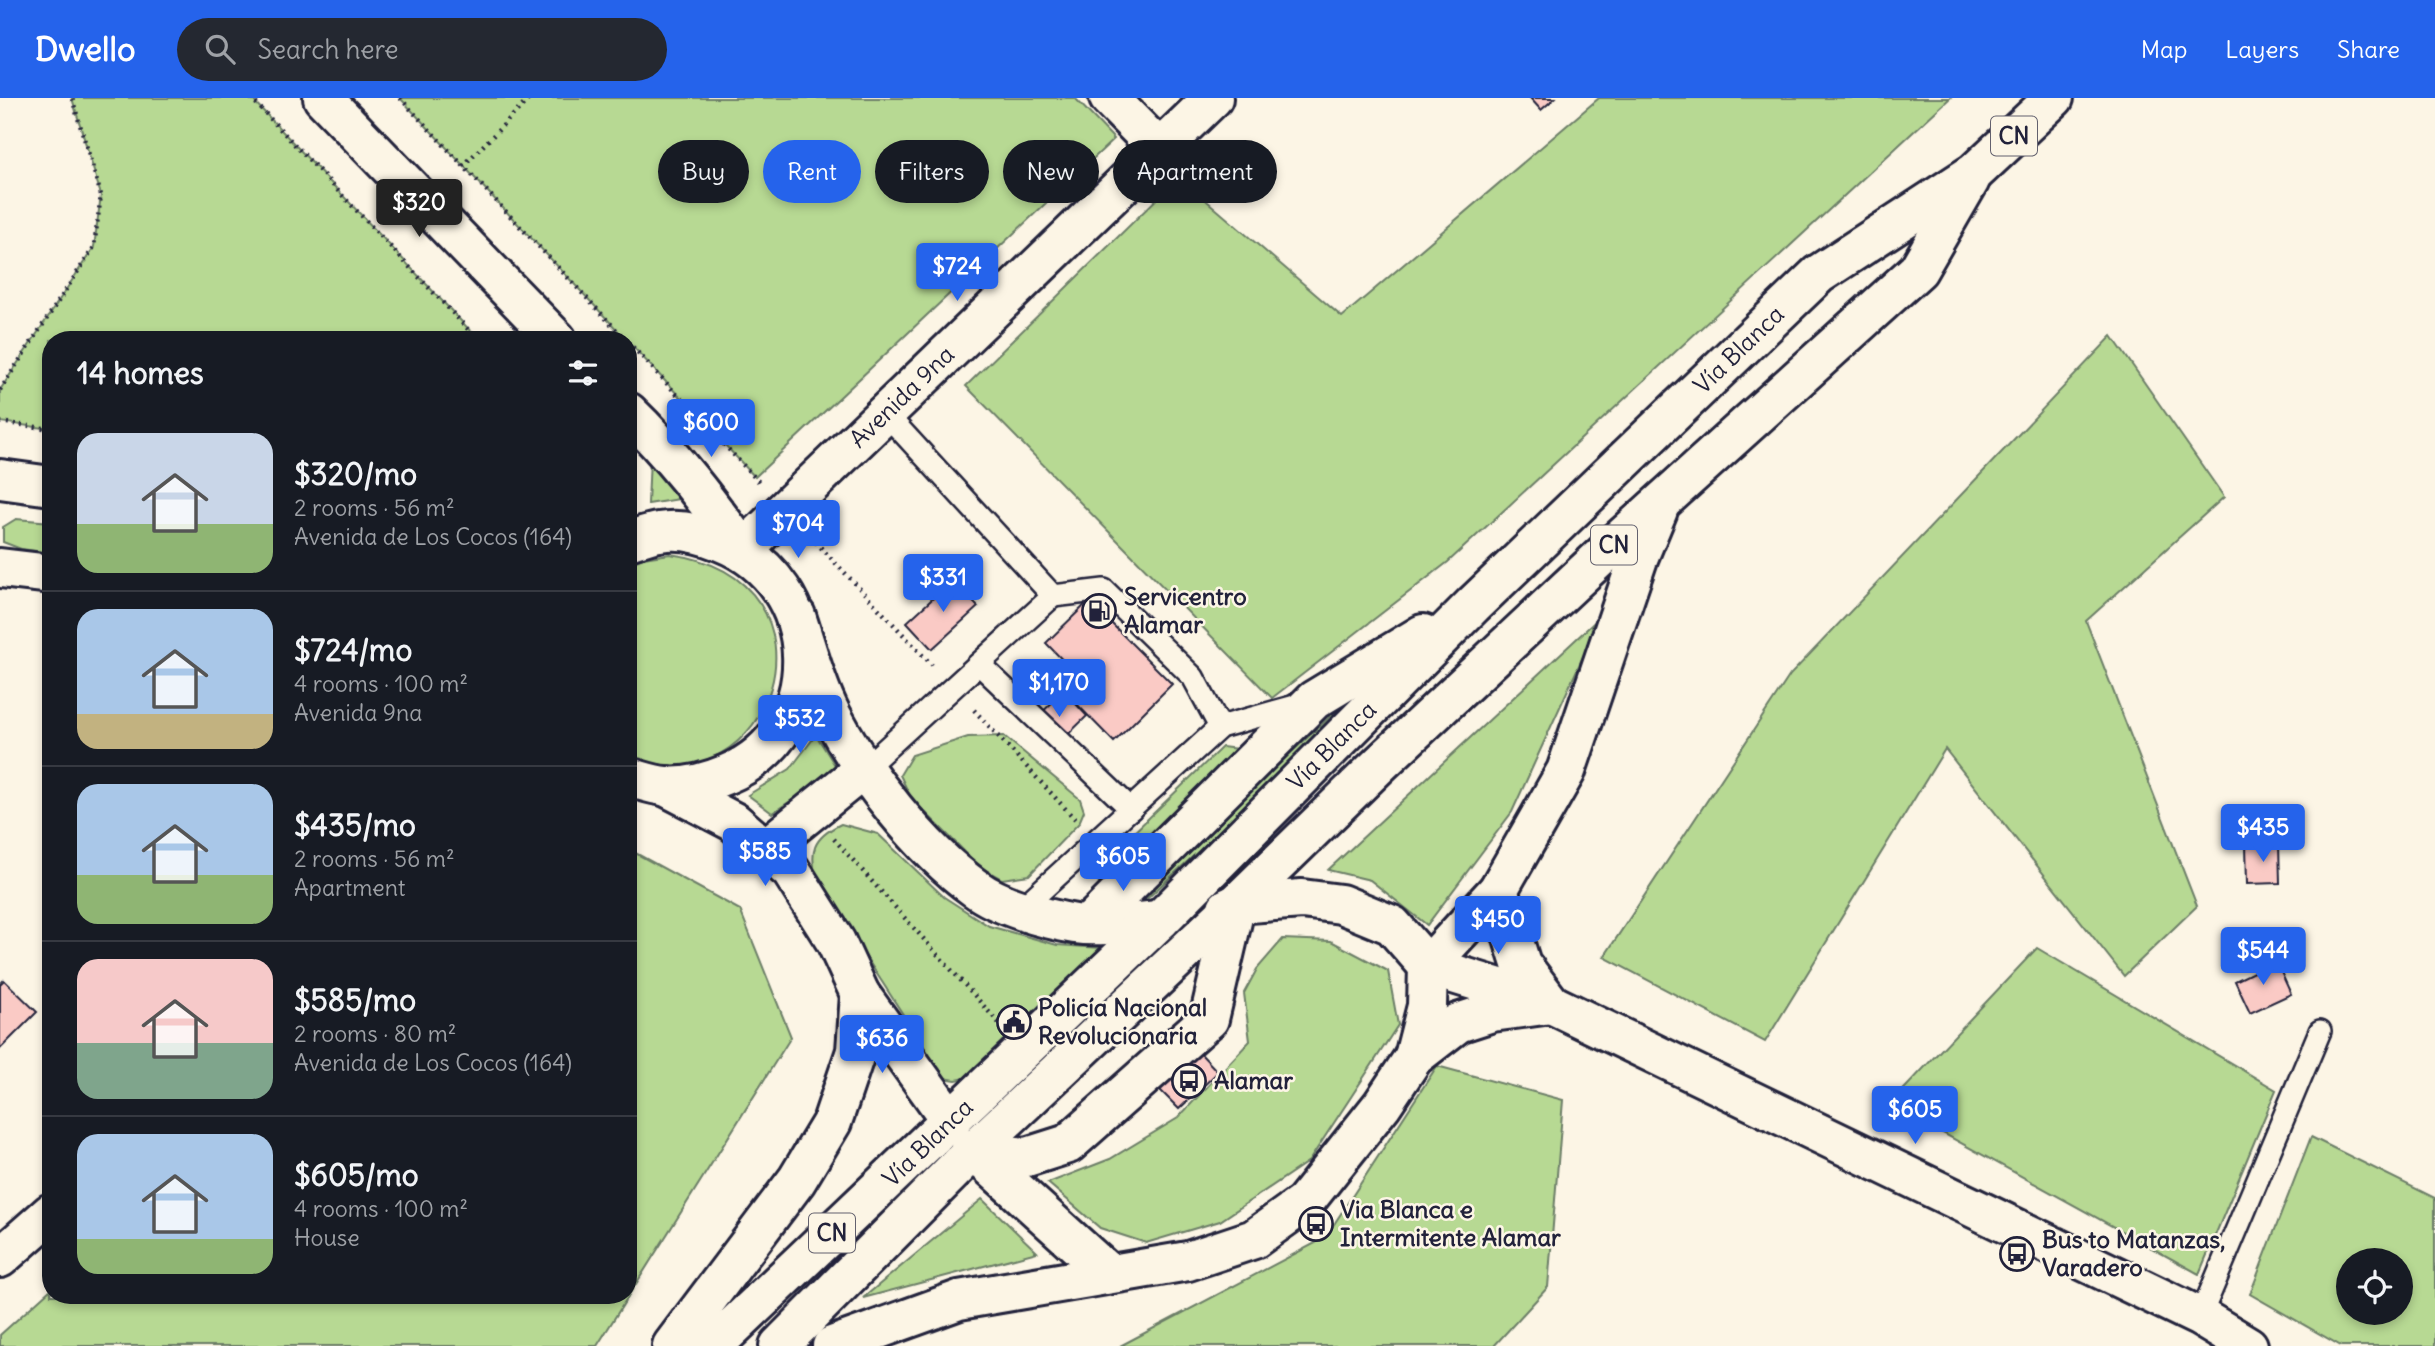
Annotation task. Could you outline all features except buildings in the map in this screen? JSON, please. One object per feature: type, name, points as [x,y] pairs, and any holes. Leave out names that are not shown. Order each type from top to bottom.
[{"type":"main road","points":[[323,98],[548,331]]},
{"type":"main road","points":[[1109,98],[1150,140]]},
{"type":"main road","name":"Avenida 9na","points":[[1169,140],[1213,98]]},
{"type":"main road","name":"Vía Blanca","points":[[713,1346],[1160,919],[1473,605],[1819,274],[1974,173],[2054,98]]},
{"type":"main road","name":"Vía Blanca","points":[[779,1346],[972,1152],[1237,904],[1401,744],[1662,501],[1918,270],[1974,173]]},
{"type":"main road","name":"Avenida 9na","points":[[743,550],[1113,193]]},
{"type":"main road","points":[[637,421],[718,515],[743,550],[775,578],[796,616],[815,676],[832,716],[865,768],[892,806],[946,863],[976,889],[1021,909],[1076,924],[1200,917],[1237,904],[1302,899],[1340,904],[1392,925],[1428,966],[1550,1004],[2200,1317],[2248,1346]]},
{"type":"main road","points":[[0,479],[42,485]]},
{"type":"main road","points":[[1414,1057],[1427,1006],[1428,966],[1499,890],[1566,771],[1639,556],[1662,501]]},
{"type":"main road","points":[[637,538],[660,531],[701,534],[743,550]]},
{"type":"main road","points":[[0,568],[42,573]]},
{"type":"main road","points":[[1088,924],[1314,700],[1473,605]]},
{"type":"main road","points":[[665,786],[706,783],[745,766],[776,737],[797,700],[804,658],[796,616]]},
{"type":"main road","points":[[766,848],[865,768]]},
{"type":"main road","points":[[637,779],[665,786],[734,822],[791,872],[836,942],[860,994],[972,1152],[1108,1273]]},
{"type":"main road","points":[[1499,890],[1508,928],[1521,964],[1550,1004]]},
{"type":"main road","points":[[972,1152],[1027,1157],[1068,1144],[1209,1019],[1237,904]]},
{"type":"main road","points":[[672,1346],[797,1180],[832,1122],[856,1051],[860,994]]},
{"type":"main road","points":[[832,1346],[959,1300],[1188,1261],[1254,1239],[1304,1203],[1382,1105],[1414,1057],[1458,1023],[1492,1013],[1550,1004]]},
{"type":"main road","points":[[0,1258],[42,1221]]},
{"type":"lane","points":[[885,413],[1053,596]]},
{"type":"lane","points":[[865,768],[1053,596],[1104,590],[1193,677],[1220,727]]},
{"type":"lane","points":[[979,664],[1131,809]]},
{"type":"lane","points":[[1021,909],[1220,727],[1314,700]]},
{"type":"lane","points":[[2200,1317],[2320,1031]]},
{"type":"path","points":[[0,390],[94,247],[102,195],[72,98]]},
{"type":"path","points":[[251,98],[470,331]]},
{"type":"path","points":[[400,98],[618,331]]},
{"type":"path","points":[[463,166],[530,98]]},
{"type":"path","points":[[637,352],[1096,841]]},
{"type":"path","points":[[0,422],[42,428]]},
{"type":"path","points":[[810,813],[1024,1050]]},
{"type":"green space","points":[[72,98],[251,98],[470,331],[42,331],[42,428],[0,422],[0,390],[94,247],[101,195]]},
{"type":"green space","points":[[400,98],[1075,98],[1114,139],[1099,153],[1099,140],[1003,140],[1003,203],[1046,203],[755,477],[637,351],[637,331],[618,331]]},
{"type":"green space","points":[[1599,98],[1950,98],[1448,562],[1272,698],[966,386],[1153,203],[1209,203],[1342,317]]},
{"type":"green space","points":[[2112,336],[2224,497],[2086,621],[2197,906],[2124,976],[1945,749],[1765,1042],[1604,957],[1790,675]]},
{"type":"green space","points":[[650,457],[685,498],[648,504]]},
{"type":"green space","points":[[16,519],[42,521],[42,552],[21,549],[3,542],[3,527]]},
{"type":"green space","points":[[670,554],[726,572],[760,605],[775,645],[771,687],[753,725],[721,753],[679,766],[637,758],[637,560]]},
{"type":"green space","points":[[1602,615],[1512,812],[1427,925],[1370,880],[1328,870]]},
{"type":"green space","points":[[1391,674],[1138,907],[1131,902],[1339,708]]},
{"type":"green space","points":[[816,735],[838,770],[772,813],[748,795],[790,769]]},
{"type":"green space","points":[[1004,736],[1080,799],[1084,811],[1079,823],[1029,875],[1002,879],[979,866],[911,798],[900,775],[912,755],[968,737]]},
{"type":"green space","points":[[1222,747],[1238,749],[1102,889],[1093,872]]},
{"type":"green space","points":[[841,824],[878,834],[944,897],[989,926],[1057,945],[1102,948],[966,1078],[944,1078],[817,881],[813,862],[815,847],[824,835]]},
{"type":"green space","points":[[637,854],[740,910],[791,1037],[637,1282]]},
{"type":"green space","points":[[1283,939],[1331,941],[1388,971],[1398,1025],[1309,1161],[1220,1221],[1146,1243],[1100,1228],[1048,1183],[1110,1159],[1178,1118],[1250,1041],[1244,993],[1257,969]]},
{"type":"green space","points":[[2037,948],[2276,1090],[2199,1274],[1890,1104]]},
{"type":"green space","points":[[1437,1066],[1563,1100],[1548,1287],[1494,1346],[1120,1346],[1325,1238]]},
{"type":"green space","points":[[2311,1137],[2435,1198],[2435,1346],[2341,1346],[2250,1294]]},
{"type":"green space","points":[[982,1199],[1037,1252],[863,1298]]},
{"type":"green space","points":[[42,1297],[42,1304],[623,1304],[597,1346],[0,1346],[0,1335]]},
{"type":"place","name":"Servicentro Alamar","points":[[1099,611]]},
{"type":"place","name":"Policía Nacional Revolucionaria","points":[[1014,1022]]},
{"type":"place","name":"Alamar","points":[[1189,1081]]},
{"type":"place","name":"Via Blanca e Intermitente Alamar","points":[[1316,1224]]},
{"type":"place","name":"Bus to Matanzas, Varadero","points":[[2017,1254]]}]
